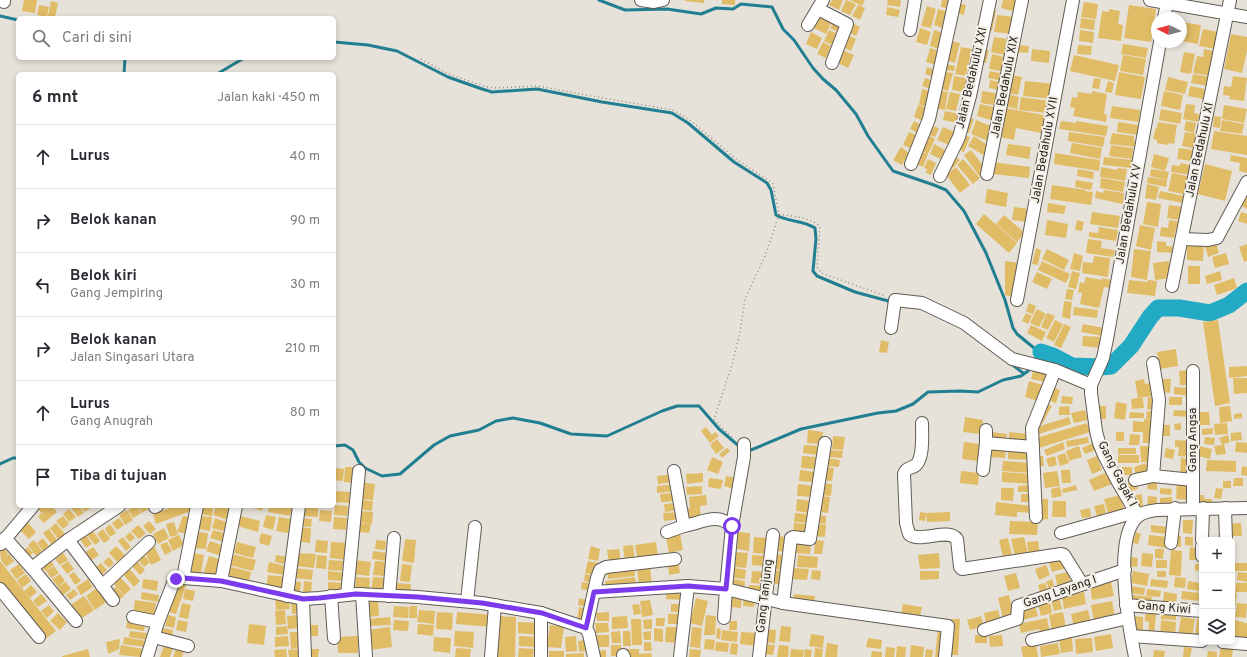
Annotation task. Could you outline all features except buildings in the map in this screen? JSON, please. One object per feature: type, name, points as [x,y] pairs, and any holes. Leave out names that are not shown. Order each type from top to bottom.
[{"type":"street","points":[[641,0],[654,2],[663,0]]},
{"type":"street","points":[[910,30],[915,0]]},
{"type":"street","points":[[911,164],[930,119],[955,0]]},
{"type":"street","name":"Jalan Bedahulu XXI","points":[[940,176],[959,136],[970,96],[990,0]]},
{"type":"street","name":"Jalan Bedahulu XIX","points":[[987,174],[1022,0]]},
{"type":"street","name":"Jalan Bedahulu XVII","points":[[1017,300],[1073,0]]},
{"type":"street","name":"Jalan Bedahulu XI","points":[[1172,286],[1230,0]]},
{"type":"street","points":[[1163,12],[1160,1],[1247,17]]},
{"type":"street","points":[[808,25],[821,4],[847,24],[832,63]]},
{"type":"street","name":"Jalan Bedahulu XV","points":[[1093,381],[1101,363],[1107,339],[1159,48]]},
{"type":"street","points":[[1182,239],[1208,240],[1216,238],[1247,182]]},
{"type":"street","points":[[891,328],[895,302],[922,303],[964,323],[1010,358],[1093,381]]},
{"type":"street","points":[[1153,363],[1159,396],[1153,476]]},
{"type":"street","points":[[1036,517],[1032,428],[1054,370]]},
{"type":"street","name":"Gang Angsa","points":[[1193,371],[1193,480],[1202,537]]},
{"type":"street","name":"Gang Gagak I","points":[[1093,381],[1093,413],[1099,443],[1118,482],[1137,514]]},
{"type":"street","points":[[922,423],[920,458],[915,465],[906,469],[904,474],[906,523],[909,534],[914,537],[954,536],[957,539],[960,567],[962,568],[1061,554],[1064,556],[1082,584]]},
{"type":"street","points":[[983,470],[986,430]]},
{"type":"street","points":[[783,603],[791,538],[810,539],[826,443]]},
{"type":"street","points":[[986,443],[1033,447]]},
{"type":"street","points":[[724,618],[732,526],[744,457],[744,444]]},
{"type":"street","points":[[347,595],[358,471]]},
{"type":"street","points":[[674,471],[684,526]]},
{"type":"street","points":[[1135,480],[1153,476],[1193,480]]},
{"type":"street","points":[[31,508],[2,542],[32,568],[76,621]]},
{"type":"street","points":[[32,568],[68,540],[116,508]]},
{"type":"street","points":[[183,578],[197,508]]},
{"type":"street","points":[[221,581],[236,508]]},
{"type":"street","points":[[287,596],[298,508]]},
{"type":"street","points":[[1171,543],[1174,508]]},
{"type":"street","points":[[1061,533],[1157,510],[1174,508],[1247,508]]},
{"type":"street","points":[[1225,508],[1226,537]]},
{"type":"street","points":[[1133,657],[1126,605],[1125,549],[1137,514]]},
{"type":"street","points":[[667,532],[684,526],[716,519],[726,521],[732,526]]},
{"type":"street","points":[[467,602],[475,528]]},
{"type":"street","name":"Gang Tanjung","points":[[759,657],[772,535]]},
{"type":"street","points":[[389,596],[394,538]]},
{"type":"street","points":[[68,540],[113,600]]},
{"type":"street","points":[[102,586],[149,542]]},
{"type":"street","points":[[594,657],[589,634],[586,628],[599,572],[606,567],[675,559]]},
{"type":"street","name":"Gang Layang I","points":[[984,630],[1017,619],[1018,606],[1125,570]]},
{"type":"street","points":[[147,657],[158,622],[174,582],[179,578],[221,581],[303,599],[362,594],[495,605],[542,613],[586,628]]},
{"type":"street","points":[[594,592],[688,586],[726,589],[783,603],[948,626],[945,657]]},
{"type":"street","points":[[680,657],[688,586]]},
{"type":"street","points":[[0,590],[39,637]]},
{"type":"street","points":[[362,594],[366,657]]},
{"type":"street","points":[[331,596],[334,638]]},
{"type":"street","points":[[303,599],[305,657]]},
{"type":"street","points":[[491,657],[495,605]]},
{"type":"street","name":"Gang Kiwi","points":[[1126,605],[1199,611]]},
{"type":"street","points":[[541,657],[542,613]]},
{"type":"street","points":[[133,617],[158,622]]},
{"type":"street","points":[[1032,640],[1128,618]]},
{"type":"street","points":[[1131,636],[1199,641]]},
{"type":"street","points":[[154,637],[188,646]]},
{"type":"street","points":[[1235,643],[1247,644]]},
{"type":"path","points":[[421,59],[449,74],[482,86],[493,88],[537,86],[673,110],[690,120],[736,159],[773,184],[779,214],[765,256],[745,299],[740,332],[732,365],[714,420],[727,433],[744,444]]},
{"type":"path","points":[[779,214],[812,221],[819,225],[817,267],[821,273],[895,302]]},
{"type":"waterway","points":[[599,0],[625,10],[667,9],[701,14],[716,8],[733,9],[741,4],[772,7],[783,29],[794,40],[813,68],[836,90],[856,114],[868,136],[893,171],[946,190],[964,211],[986,253],[1005,300],[1013,328],[1017,334],[1041,352],[1035,361]]},
{"type":"waterway","points":[[0,16],[16,20]]},
{"type":"waterway","points":[[336,42],[368,45],[397,51],[448,77],[492,92],[537,89],[602,102],[672,113],[688,123],[734,162],[767,183],[771,190],[776,215],[785,219],[810,225],[815,228],[816,239],[813,271],[817,276],[855,292],[892,302]]},
{"type":"waterway","points":[[124,72],[125,60]]},
{"type":"waterway","points":[[220,72],[241,60]]},
{"type":"waterway","points":[[1041,352],[1053,356],[1072,366],[1111,366],[1131,346],[1150,317],[1158,308],[1179,308],[1210,313],[1229,305],[1247,291]]},
{"type":"waterway","points":[[1010,363],[1023,373]]},
{"type":"waterway","points":[[747,449],[751,450],[801,429],[878,413],[896,411],[913,404],[928,392],[978,392],[1003,380],[1021,376],[1031,367]]},
{"type":"waterway","points":[[336,446],[345,445],[353,450],[359,462],[365,468],[382,476],[400,474],[434,445],[450,436],[479,430],[496,421],[513,418],[540,423],[571,434],[607,436],[662,411],[677,406],[699,406],[719,429],[740,447]]},
{"type":"waterway","points":[[0,464],[16,458]]},
{"type":"route","points":[[176,579],[207,579],[221,581],[303,599],[356,594],[418,597],[482,603],[542,613],[586,628],[594,592],[688,586],[726,589],[732,526]]}]
